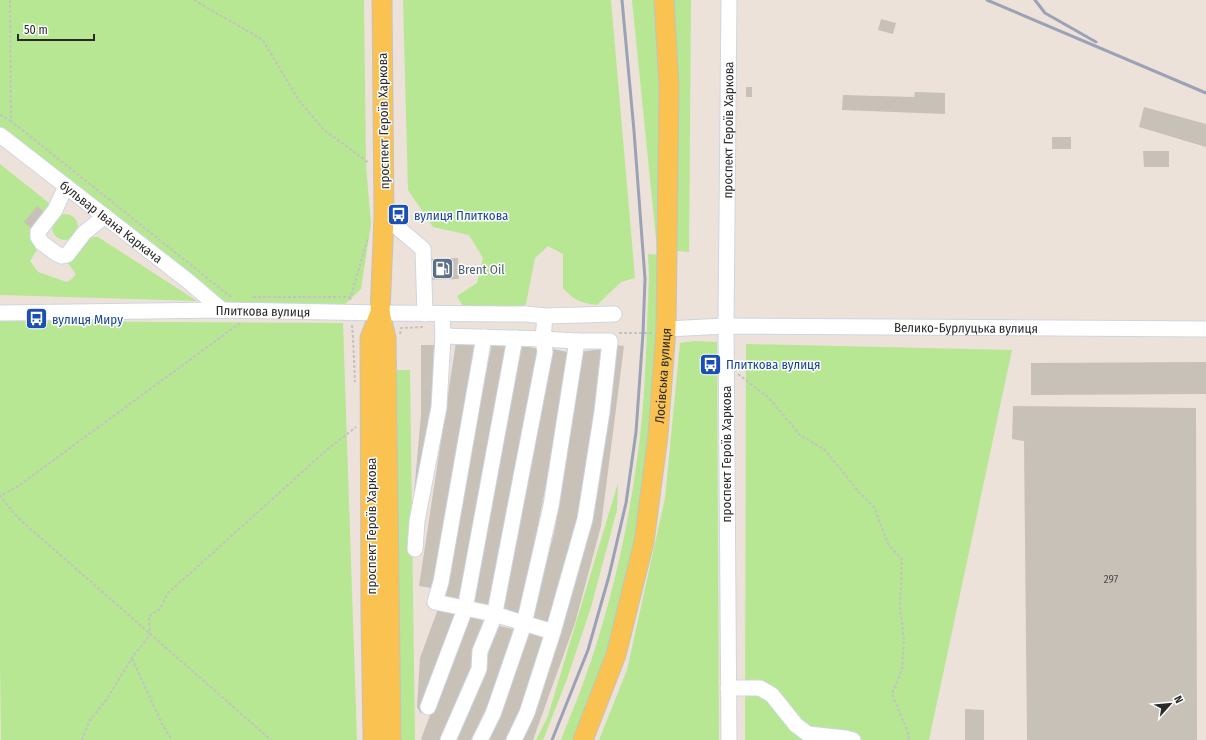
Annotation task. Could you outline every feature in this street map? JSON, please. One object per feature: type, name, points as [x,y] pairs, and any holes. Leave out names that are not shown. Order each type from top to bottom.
[{"type":"main road","name":"проспект Героїв Харкова","points":[[382,0],[384,216],[380,313],[386,338],[391,740]]},
{"type":"main road","name":"Лосівська вулиця","points":[[583,740],[616,655],[644,542],[658,436],[666,329],[669,87],[664,0]]},
{"type":"main road","name":"проспект Героїв Харкова","points":[[373,740],[370,338],[380,313]]},
{"type":"street","name":"проспект Героїв Харкова","points":[[729,0],[726,326],[729,740]]},
{"type":"street","name":"бульвар Івана Каркача","points":[[0,135],[188,281],[222,310]]},
{"type":"street","points":[[66,186],[55,210],[38,232],[38,237],[47,247],[57,254],[62,256],[67,255],[84,234],[105,216]]},
{"type":"street","points":[[384,216],[423,249],[425,314]]},
{"type":"street","name":"Плиткова вулиця","points":[[0,313],[222,310],[349,318],[380,313],[526,314],[545,316],[614,314]]},
{"type":"street","points":[[415,549],[418,521],[439,407],[443,336],[442,314]]},
{"type":"street","points":[[448,740],[479,669],[480,651],[494,614],[545,352],[543,339],[545,316]]},
{"type":"street","points":[[666,329],[726,326]]},
{"type":"street","name":"Велико-Бурлуцька вулиця","points":[[726,326],[1206,329]]},
{"type":"street","points":[[443,336],[610,341],[602,412],[585,519],[553,632],[527,713],[514,740]]},
{"type":"street","points":[[484,337],[441,582],[435,602],[494,614],[553,632]]},
{"type":"street","points":[[428,707],[465,609],[515,338]]},
{"type":"street","points":[[480,740],[493,714],[524,624],[551,506],[577,341]]},
{"type":"street","points":[[728,688],[760,688],[772,695],[796,725],[808,734],[853,740]]},
{"type":"path","points":[[10,0],[10,121]]},
{"type":"path","points":[[194,0],[263,40],[298,99],[324,130],[374,166]]},
{"type":"path","points":[[0,115],[10,121],[230,297],[238,297]]},
{"type":"path","points":[[246,297],[350,297],[349,318],[354,338],[355,382]]},
{"type":"path","points":[[248,323],[240,323],[17,487],[0,496],[17,517],[271,740]]},
{"type":"path","points":[[726,365],[770,398],[800,435],[825,450],[858,491],[874,507],[888,544],[902,559],[900,608],[904,640],[902,669],[892,694],[907,730],[909,740]]},
{"type":"path","points":[[82,740],[90,720],[107,699],[132,658],[150,635],[149,616],[160,610],[167,594],[329,448],[356,427]]},
{"type":"path","points":[[132,658],[162,724],[172,740]]},
{"type":"green space","points":[[0,0],[364,0],[366,165],[371,224],[361,289],[345,304],[226,303],[0,127]]},
{"type":"green space","points":[[403,0],[611,0],[635,278],[621,282],[597,305],[581,302],[571,296],[563,288],[563,254],[548,246],[535,258],[526,304],[518,310],[465,310],[457,296],[477,283],[483,258],[469,235],[433,227],[408,190]]},
{"type":"green space","points":[[632,0],[691,0],[689,252],[657,249]]},
{"type":"green space","points":[[0,164],[49,203],[47,214],[30,237],[37,250],[30,261],[38,272],[67,282],[76,274],[68,263],[85,240],[91,237],[98,237],[197,301],[0,295]]},
{"type":"green space","points":[[65,214],[74,218],[78,227],[74,236],[65,240],[56,236],[52,227],[56,218]]},
{"type":"green space","points":[[648,254],[661,255],[663,313],[640,559],[583,740],[561,740],[599,637],[618,565],[628,516],[639,443],[644,396],[649,277]]},
{"type":"green space","points":[[0,321],[343,323],[357,740],[1,740]]},
{"type":"green space","points":[[695,341],[717,342],[719,740],[599,740],[627,670],[665,498],[680,343]]},
{"type":"green space","points":[[746,344],[1012,350],[929,740],[745,740]]},
{"type":"green space","points":[[397,370],[410,370],[415,740],[399,740]]},
{"type":"green space","points":[[618,483],[617,510],[591,607],[567,679],[543,740],[536,740],[548,716]]},
{"type":"building","points":[[881,19],[896,23],[893,34],[878,30]]},
{"type":"building","points":[[746,87],[752,87],[752,97],[746,97]]},
{"type":"building","points":[[915,92],[945,93],[945,114],[842,110],[843,95],[914,97]]},
{"type":"building","points":[[1144,107],[1206,124],[1206,147],[1139,127]]},
{"type":"building","points":[[1052,137],[1071,137],[1071,149],[1052,149]]},
{"type":"building","points":[[1143,151],[1169,151],[1169,167],[1144,167]]},
{"type":"building","points":[[37,206],[44,212],[39,217],[40,221],[36,221],[31,228],[24,222]]},
{"type":"building","name":"Brent Oil","points":[[458,258],[459,279],[427,280],[427,259]]},
{"type":"building","points":[[456,342],[474,345],[437,589],[419,586]]},
{"type":"building","points":[[492,343],[510,347],[461,601],[442,598]]},
{"type":"building","points":[[421,345],[434,345],[431,416],[418,499],[414,493],[421,415]]},
{"type":"building","points":[[615,345],[624,346],[601,526],[575,623],[533,740],[519,740],[546,675]]},
{"type":"building","points":[[522,346],[540,349],[489,609],[470,605]]},
{"type":"building","points":[[553,349],[572,353],[520,616],[501,612]]},
{"type":"building","points":[[601,349],[582,512],[550,628],[531,623],[555,529],[580,352]]},
{"type":"building","points":[[1206,362],[1206,394],[1031,395],[1031,363]]},
{"type":"building","points":[[1013,406],[1196,408],[1197,740],[1027,740],[1024,441],[1012,439]]},
{"type":"building","points":[[438,609],[460,613],[421,714],[417,707],[420,658]]},
{"type":"building","points":[[468,616],[487,622],[476,664],[444,740],[423,740],[421,739]]},
{"type":"building","points":[[499,626],[518,630],[499,681],[471,740],[457,740],[484,677],[484,664]]},
{"type":"building","points":[[529,631],[549,636],[513,731],[508,740],[486,740]]},
{"type":"building","points":[[965,709],[984,710],[984,740],[965,740]]},
{"type":"railway","points":[[552,740],[588,650],[609,576],[626,503],[636,432],[645,279],[622,0]]},
{"type":"railway","points":[[987,0],[1206,93]]},
{"type":"railway","points":[[1035,0],[1045,13],[1096,42]]},
{"type":"place","name":"вулиця Плиткова","points":[[398,215]]},
{"type":"place","name":"Brent Oil","points":[[443,269]]},
{"type":"place","name":"вулиця Миру","points":[[36,319]]},
{"type":"place","name":"Плиткова вулиця","points":[[710,364]]}]
